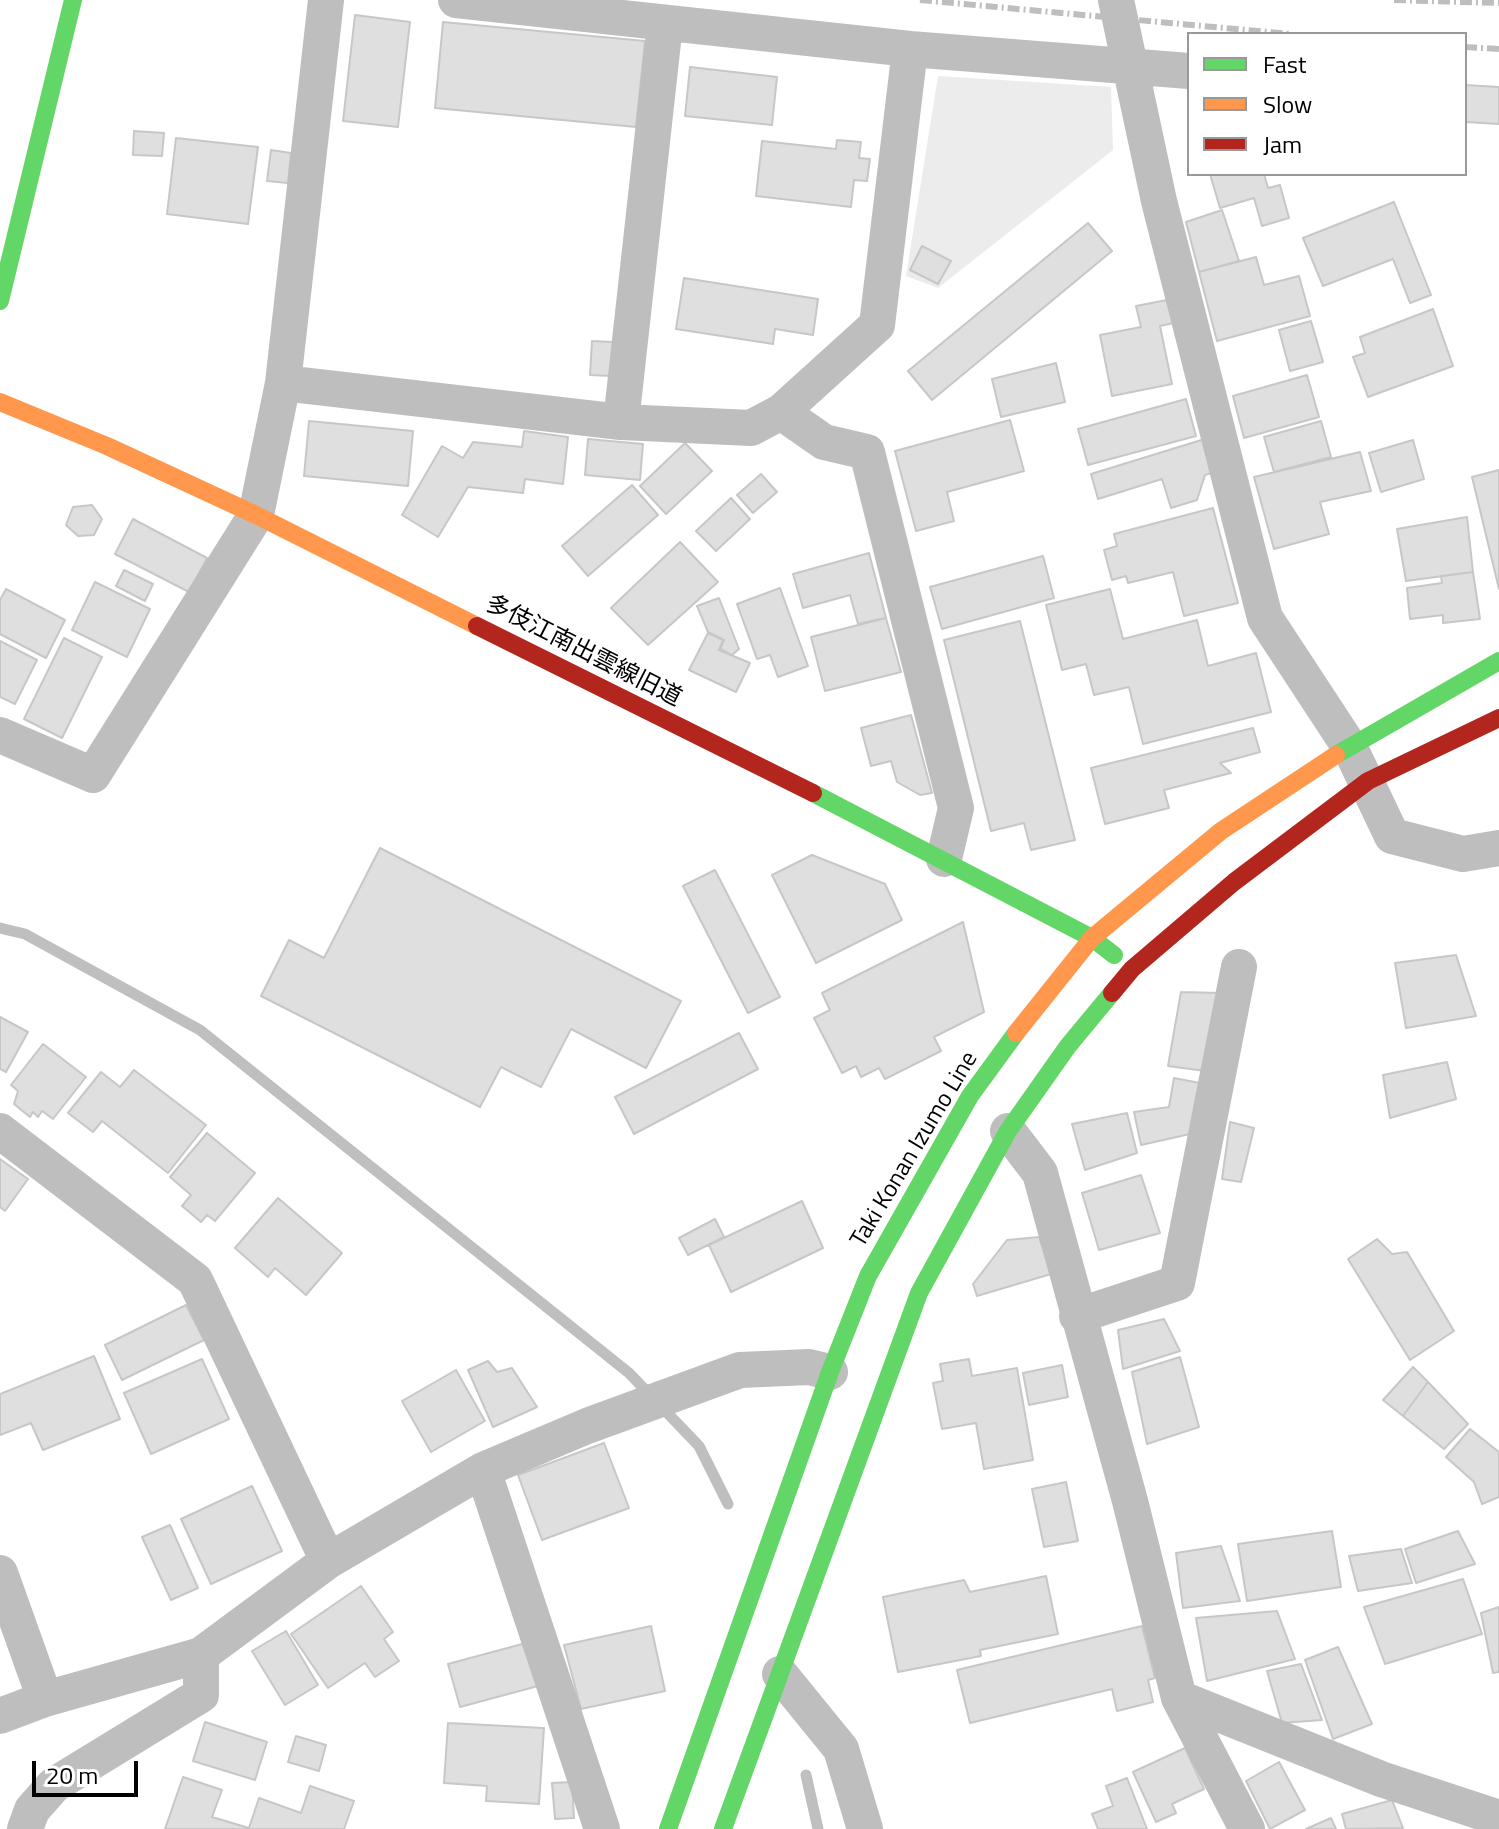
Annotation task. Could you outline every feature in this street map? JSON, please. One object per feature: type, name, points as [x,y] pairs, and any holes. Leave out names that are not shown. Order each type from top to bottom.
[{"type":"main road","points":[[0,301],[73,0]]},
{"type":"main road","name":"多伎江南出雲線旧道","points":[[0,402],[107,446],[256,515],[944,859],[1092,938],[1132,969]]},
{"type":"main road","name":"Taki Konan Izumo Line","points":[[668,1829],[830,1372],[868,1276],[970,1096],[1026,1019],[1092,938],[1221,831],[1349,746],[1499,661]]},
{"type":"main road","points":[[723,1829],[919,1293],[1008,1131],[1068,1046],[1132,969],[1234,882],[1368,781],[1499,718]]},
{"type":"street","points":[[0,735],[93,775],[256,515],[283,383],[326,0]]},
{"type":"street","points":[[1116,0],[1159,201],[1265,618],[1349,746],[1392,836],[1463,854],[1499,848]]},
{"type":"street","points":[[469,1],[910,49],[1187,71]]},
{"type":"street","points":[[621,422],[665,24]]},
{"type":"street","points":[[283,383],[621,422],[751,428],[781,412],[877,325],[910,49]]},
{"type":"street","points":[[781,412],[824,442],[867,452],[956,808],[944,859]]},
{"type":"street","points":[[1077,1316],[1177,1283],[1239,967]]},
{"type":"street","points":[[0,1131],[195,1280],[328,1561]]},
{"type":"street","points":[[1008,1131],[1040,1173],[1130,1501],[1179,1698],[1247,1829]]},
{"type":"street","points":[[0,1716],[45,1699],[201,1655],[328,1561],[483,1470],[587,1426],[740,1370],[809,1367],[830,1372]]},
{"type":"street","points":[[483,1470],[602,1829]]},
{"type":"street","points":[[0,1573],[45,1699]]},
{"type":"street","points":[[25,1829],[32,1810],[54,1785],[201,1695],[201,1655]]},
{"type":"street","points":[[780,1674],[841,1749],[865,1829]]},
{"type":"street","points":[[1179,1698],[1381,1779],[1499,1818]]},
{"type":"shaded area","points":[[938,76],[1111,87],[1113,150],[938,288],[906,276]]},
{"type":"building","points":[[355,15],[410,22],[398,127],[343,121]]},
{"type":"building","points":[[443,22],[645,41],[636,127],[435,108]]},
{"type":"building","points":[[690,67],[777,77],[772,125],[685,116]]},
{"type":"building","points":[[1467,85],[1499,87],[1499,124],[1467,122]]},
{"type":"building","points":[[134,131],[164,133],[162,156],[133,155]]},
{"type":"building","points":[[176,138],[258,147],[248,224],[167,214]]},
{"type":"building","points":[[837,140],[861,142],[859,158],[870,159],[867,181],[854,180],[851,207],[756,196],[762,141],[836,149]]},
{"type":"building","points":[[271,150],[291,153],[288,183],[267,181]]},
{"type":"building","points":[[1211,176],[1265,176],[1268,188],[1280,185],[1289,218],[1262,226],[1254,198],[1220,208]]},
{"type":"building","points":[[1394,202],[1431,295],[1410,303],[1393,259],[1323,286],[1303,238]]},
{"type":"building","points":[[1222,210],[1239,261],[1199,272],[1186,222]]},
{"type":"building","points":[[1088,223],[1112,251],[932,400],[908,371]]},
{"type":"building","points":[[922,246],[951,261],[938,284],[910,270]]},
{"type":"building","points":[[1256,257],[1264,285],[1299,276],[1310,316],[1217,341],[1199,272]]},
{"type":"building","points":[[684,278],[818,299],[813,335],[775,329],[773,344],[676,329]]},
{"type":"building","points":[[1177,298],[1182,321],[1160,326],[1172,384],[1112,396],[1100,335],[1141,327],[1136,306]]},
{"type":"building","points":[[1433,309],[1453,366],[1368,397],[1353,357],[1365,353],[1360,337]]},
{"type":"building","points":[[1311,321],[1323,362],[1290,371],[1279,330]]},
{"type":"building","points":[[592,341],[613,342],[612,376],[590,375]]},
{"type":"building","points":[[1056,363],[1065,402],[1001,417],[992,379]]},
{"type":"building","points":[[1307,375],[1319,417],[1244,438],[1233,396]]},
{"type":"building","points":[[1186,399],[1196,436],[1088,465],[1078,429]]},
{"type":"building","points":[[1010,420],[1024,471],[947,492],[954,521],[916,531],[895,451]]},
{"type":"building","points":[[309,421],[413,431],[408,486],[304,476]]},
{"type":"building","points":[[1321,421],[1331,457],[1274,472],[1264,437]]},
{"type":"building","points":[[524,431],[568,437],[563,484],[525,479],[523,493],[468,487],[438,537],[402,515],[442,446],[463,458],[473,442],[522,447]]},
{"type":"building","points":[[1208,438],[1218,471],[1205,475],[1197,500],[1171,508],[1162,479],[1098,499],[1091,474]]},
{"type":"building","points":[[588,439],[643,444],[640,480],[585,475]]},
{"type":"building","points":[[1413,440],[1424,479],[1381,492],[1369,453]]},
{"type":"building","points":[[685,443],[712,471],[666,514],[640,486]]},
{"type":"building","points":[[1360,452],[1371,491],[1320,502],[1329,534],[1274,549],[1254,477]]},
{"type":"building","points":[[1499,470],[1499,589],[1472,477]]},
{"type":"building","points":[[761,474],[777,492],[753,513],[737,495]]},
{"type":"building","points":[[632,485],[658,515],[588,576],[562,546]]},
{"type":"building","points":[[731,498],[750,519],[716,551],[696,531]]},
{"type":"building","points":[[92,505],[102,519],[94,535],[78,536],[66,525],[73,507]]},
{"type":"building","points":[[1213,508],[1238,603],[1184,616],[1173,572],[1128,583],[1126,576],[1112,580],[1104,550],[1117,546],[1114,534]]},
{"type":"building","points":[[1467,517],[1473,572],[1406,581],[1397,529]]},
{"type":"building","points":[[133,519],[207,558],[189,592],[115,554]]},
{"type":"building","points":[[680,542],[718,582],[648,645],[611,608]]},
{"type":"building","points":[[869,553],[886,618],[858,624],[850,595],[803,608],[793,574]]},
{"type":"building","points":[[1043,556],[1054,598],[942,629],[930,587]]},
{"type":"building","points":[[124,570],[153,584],[145,601],[116,586]]},
{"type":"building","points":[[1473,572],[1480,619],[1443,623],[1443,615],[1410,619],[1407,588],[1442,583],[1441,576]]},
{"type":"building","points":[[95,582],[150,609],[127,657],[72,630]]},
{"type":"building","points":[[780,588],[808,666],[778,677],[770,655],[757,659],[737,604]]},
{"type":"building","points":[[6,589],[65,620],[46,658],[0,634],[0,600]]},
{"type":"building","points":[[1110,589],[1123,639],[1197,620],[1208,666],[1256,653],[1271,712],[1143,744],[1129,687],[1094,695],[1086,664],[1062,670],[1046,605]]},
{"type":"building","points":[[719,598],[739,649],[732,655],[720,649],[724,640],[708,632],[697,606]]},
{"type":"building","points":[[886,618],[901,672],[825,691],[811,637]]},
{"type":"building","points":[[1020,621],[1075,840],[1031,850],[1024,823],[991,831],[944,640]]},
{"type":"building","points":[[708,633],[723,640],[719,650],[750,663],[736,692],[689,670]]},
{"type":"building","points":[[64,638],[102,657],[62,738],[24,719]]},
{"type":"building","points":[[0,641],[37,660],[15,704],[0,697]]},
{"type":"building","points":[[911,715],[932,793],[920,795],[897,782],[891,761],[871,766],[861,728]]},
{"type":"building","points":[[1253,728],[1260,752],[1220,763],[1231,773],[1164,790],[1169,808],[1105,824],[1091,768]]},
{"type":"building","points":[[380,848],[681,1001],[646,1068],[571,1029],[541,1087],[501,1067],[480,1107],[261,996],[289,940],[324,958]]},
{"type":"building","points":[[812,855],[885,884],[902,920],[816,963],[772,875]]},
{"type":"building","points":[[715,870],[780,997],[748,1013],[683,886]]},
{"type":"building","points":[[963,922],[984,1012],[934,1037],[941,1051],[885,1079],[879,1068],[861,1077],[856,1066],[842,1073],[814,1018],[830,1010],[822,993]]},
{"type":"building","points":[[1456,955],[1476,1016],[1406,1028],[1395,963]]},
{"type":"building","points":[[1181,992],[1220,993],[1205,1071],[1168,1066]]},
{"type":"building","points":[[0,1017],[28,1032],[6,1072],[0,1069]]},
{"type":"building","points":[[739,1033],[758,1069],[634,1134],[615,1097]]},
{"type":"building","points":[[43,1044],[86,1077],[53,1119],[42,1111],[38,1117],[33,1112],[30,1117],[14,1104],[18,1091],[11,1085]]},
{"type":"building","points":[[1447,1062],[1456,1099],[1390,1118],[1383,1075]]},
{"type":"building","points":[[134,1070],[206,1125],[168,1173],[102,1121],[93,1132],[68,1113],[101,1072],[120,1087]]},
{"type":"building","points":[[1174,1078],[1205,1084],[1190,1134],[1141,1145],[1134,1112],[1169,1107]]},
{"type":"building","points":[[1127,1113],[1137,1153],[1085,1170],[1072,1124]]},
{"type":"building","points":[[1230,1122],[1254,1128],[1241,1182],[1222,1179]]},
{"type":"building","points":[[207,1133],[255,1173],[215,1221],[207,1215],[201,1222],[182,1206],[191,1195],[170,1177]]},
{"type":"building","points":[[0,1159],[28,1179],[5,1211],[0,1207]]},
{"type":"building","points":[[1141,1175],[1160,1233],[1099,1250],[1082,1193]]},
{"type":"building","points":[[278,1198],[342,1253],[306,1295],[275,1268],[268,1277],[235,1248]]},
{"type":"building","points":[[802,1201],[823,1248],[731,1292],[709,1245]]},
{"type":"building","points":[[715,1219],[724,1237],[688,1255],[679,1238]]},
{"type":"building","points":[[1039,1237],[1051,1274],[977,1296],[973,1284],[1007,1240]]},
{"type":"building","points":[[1377,1239],[1392,1254],[1407,1252],[1454,1331],[1410,1360],[1348,1259]]},
{"type":"building","points":[[186,1305],[204,1340],[122,1380],[105,1345]]},
{"type":"building","points":[[1164,1319],[1180,1351],[1123,1369],[1118,1330]]},
{"type":"building","points":[[94,1356],[120,1419],[43,1450],[31,1423],[0,1435],[0,1394]]},
{"type":"building","points":[[1180,1357],[1199,1427],[1147,1444],[1132,1372]]},
{"type":"building","points":[[202,1359],[229,1419],[151,1454],[124,1393]]},
{"type":"building","points":[[969,1359],[972,1376],[1017,1368],[1033,1460],[984,1469],[976,1423],[942,1429],[933,1383],[943,1381],[940,1364]]},
{"type":"building","points":[[488,1361],[497,1372],[512,1368],[537,1407],[493,1427],[468,1370]]},
{"type":"building","points":[[1062,1365],[1068,1397],[1029,1405],[1023,1373]]},
{"type":"building","points":[[1413,1367],[1428,1382],[1403,1416],[1383,1400]]},
{"type":"building","points":[[456,1370],[485,1421],[431,1452],[402,1401]]},
{"type":"building","points":[[1428,1382],[1468,1424],[1444,1449],[1403,1416]]},
{"type":"building","points":[[1470,1429],[1499,1452],[1499,1497],[1482,1504],[1474,1482],[1446,1457]]},
{"type":"building","points":[[604,1443],[629,1508],[542,1540],[518,1475]]},
{"type":"building","points":[[1066,1482],[1078,1541],[1044,1547],[1032,1489]]},
{"type":"building","points":[[252,1486],[282,1551],[211,1584],[181,1519]]},
{"type":"building","points":[[170,1525],[198,1588],[171,1600],[142,1537]]},
{"type":"building","points":[[1332,1531],[1341,1587],[1247,1601],[1238,1544]]},
{"type":"building","points":[[1458,1531],[1475,1564],[1416,1583],[1405,1549]]},
{"type":"building","points":[[1221,1546],[1240,1601],[1183,1608],[1176,1553]]},
{"type":"building","points":[[1401,1549],[1412,1583],[1358,1591],[1349,1556]]},
{"type":"building","points":[[1046,1576],[1058,1634],[980,1650],[981,1656],[898,1672],[883,1597],[964,1580],[970,1592]]},
{"type":"building","points":[[1463,1579],[1482,1634],[1385,1664],[1364,1607]]},
{"type":"building","points":[[361,1586],[393,1632],[384,1639],[399,1661],[375,1677],[365,1663],[328,1688],[291,1634]]},
{"type":"building","points":[[1499,1607],[1499,1672],[1493,1673],[1481,1613]]},
{"type":"building","points":[[1277,1611],[1295,1659],[1207,1681],[1196,1618]]},
{"type":"building","points":[[651,1626],[665,1691],[581,1709],[564,1645]]},
{"type":"building","points":[[1142,1626],[1155,1678],[1148,1680],[1153,1702],[1117,1711],[1112,1689],[970,1723],[957,1670]]},
{"type":"building","points":[[286,1631],[318,1685],[285,1705],[252,1651]]},
{"type":"building","points":[[526,1643],[538,1686],[460,1707],[448,1664]]},
{"type":"building","points":[[1338,1647],[1372,1724],[1333,1739],[1305,1660]]},
{"type":"building","points":[[1301,1664],[1322,1720],[1282,1723],[1267,1671]]},
{"type":"building","points":[[205,1722],[267,1742],[255,1780],[193,1761]]},
{"type":"building","points":[[448,1723],[544,1728],[539,1804],[486,1801],[487,1786],[444,1783]]},
{"type":"building","points":[[296,1736],[326,1745],[319,1771],[288,1762]]},
{"type":"building","points":[[1185,1748],[1204,1789],[1172,1804],[1176,1813],[1156,1822],[1133,1772]]},
{"type":"building","points":[[1279,1762],[1305,1810],[1270,1829],[1246,1781]]},
{"type":"building","points":[[183,1777],[222,1790],[212,1817],[249,1828],[259,1798],[301,1813],[310,1786],[354,1801],[344,1829],[165,1829]]},
{"type":"building","points":[[1127,1778],[1147,1829],[1098,1829],[1092,1814],[1113,1806],[1106,1786]]},
{"type":"building","points":[[572,1782],[574,1818],[555,1819],[552,1783]]},
{"type":"building","points":[[1392,1800],[1403,1828],[1346,1829],[1342,1814]]},
{"type":"building","points":[[1331,1818],[1336,1829],[1306,1829]]},
{"type":"waterway","points":[[0,928],[25,934],[200,1030],[629,1373],[699,1446],[728,1504]]},
{"type":"waterway","points":[[806,1775],[818,1829]]},
{"type":"railway","points":[[920,0],[1268,32]]},
{"type":"railway","points":[[1394,0],[1499,3]]},
{"type":"railway","points":[[1467,47],[1499,49]]},
{"type":"traffic: fast","points":[[0,301],[73,0]]},
{"type":"traffic: fast","points":[[1336,755],[1499,661]]},
{"type":"traffic: fast","points":[[813,793],[1092,938],[1114,955]]},
{"type":"traffic: fast","points":[[723,1829],[919,1293],[1008,1131],[1068,1046],[1112,993]]},
{"type":"traffic: fast","points":[[668,1829],[830,1372],[868,1276],[970,1096],[1016,1033]]},
{"type":"traffic: slow","points":[[0,402],[107,446],[256,515],[477,626]]},
{"type":"traffic: slow","points":[[1016,1033],[1092,938],[1221,831],[1336,755]]},
{"type":"traffic: jam","points":[[477,626],[813,793]]},
{"type":"traffic: jam","points":[[1112,993],[1132,969],[1234,882],[1368,781],[1499,718]]}]
